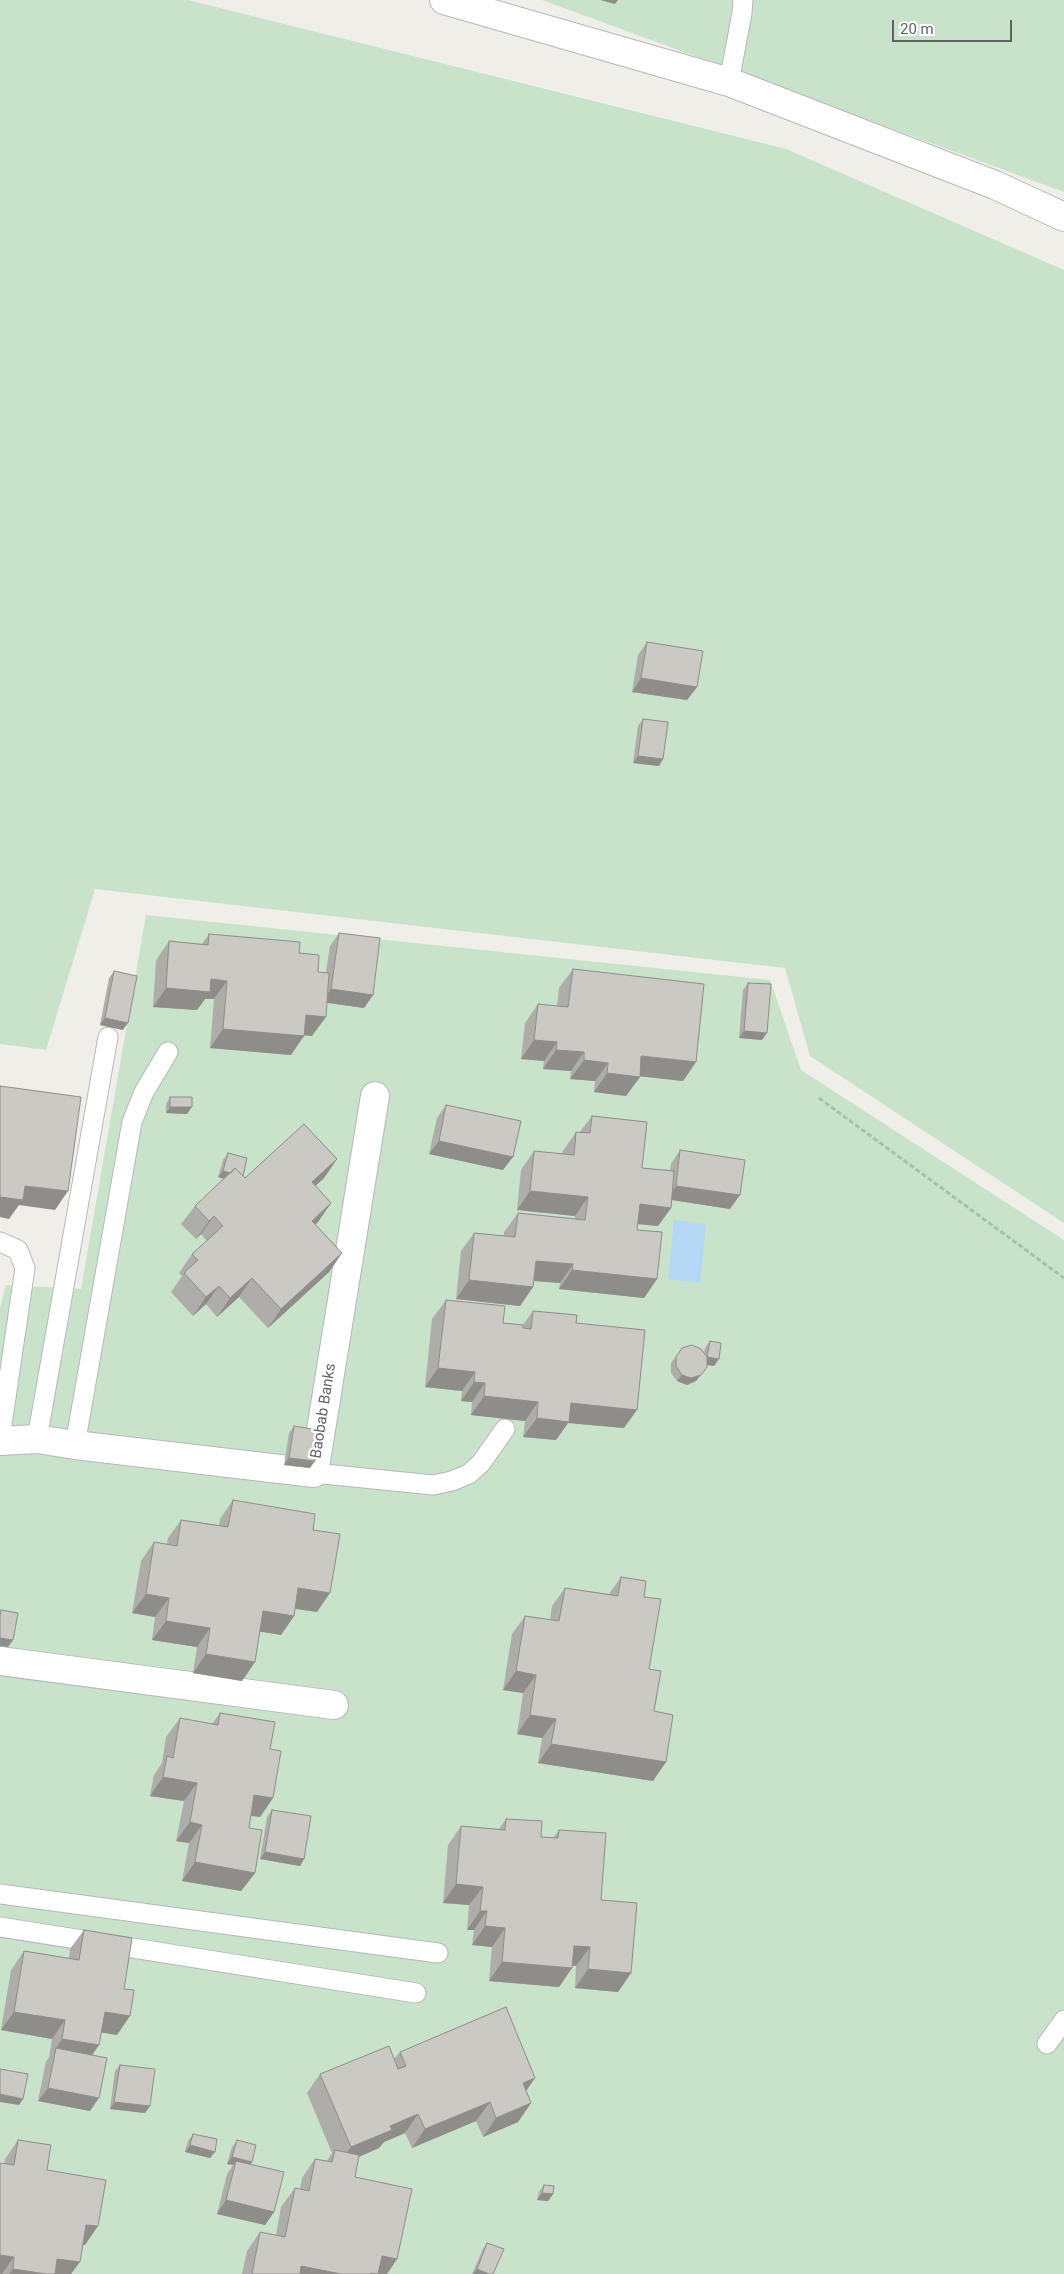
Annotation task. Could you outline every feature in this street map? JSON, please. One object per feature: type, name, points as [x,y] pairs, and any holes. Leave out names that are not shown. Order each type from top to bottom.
[{"type":"street","points":[[444,0],[729,82],[995,185],[1064,216]]},
{"type":"street","name":"Baobab Banks","points":[[0,1439],[38,1439],[75,1446],[314,1473],[375,1096]]},
{"type":"street","points":[[0,1661],[334,1705]]},
{"type":"lane","points":[[729,82],[743,0]]},
{"type":"lane","points":[[38,1439],[108,1037]]},
{"type":"lane","points":[[75,1446],[132,1122],[144,1092],[168,1052]]},
{"type":"lane","points":[[0,1242],[18,1250],[25,1268],[0,1439]]},
{"type":"lane","points":[[314,1473],[433,1485],[452,1481],[469,1474],[481,1464],[505,1429]]},
{"type":"lane","points":[[0,1894],[438,1953]]},
{"type":"lane","points":[[0,1927],[416,1993]]},
{"type":"lane","points":[[1047,2044],[1064,2020]]},
{"type":"path","points":[[819,1098],[1064,1278]]},
{"type":"green space","points":[[0,0],[188,0],[786,149],[1064,270],[1064,1223],[810,1056],[785,968],[95,889],[46,1050],[0,1044]]},
{"type":"green space","points":[[542,0],[1064,0],[1064,192],[594,19]]},
{"type":"green space","points":[[146,915],[770,980],[801,1070],[1064,1240],[1064,2274],[0,2274],[0,1308],[6,1285],[81,1289]]},
{"type":"water","points":[[674,1220],[706,1224],[700,1283],[668,1279]]},
{"type":"building","points":[[647,642],[703,651],[697,687],[641,678]]},
{"type":"building","points":[[643,719],[668,722],[663,759],[638,756]]},
{"type":"building","points":[[339,933],[380,938],[373,995],[331,989]]},
{"type":"building","points":[[209,934],[300,942],[299,953],[319,955],[318,972],[329,973],[326,1017],[306,1015],[304,1036],[223,1029],[227,981],[211,979],[210,992],[166,988],[169,941],[208,945]]},
{"type":"building","points":[[573,969],[704,984],[696,1062],[641,1056],[640,1077],[607,1073],[608,1063],[584,1060],[584,1052],[556,1050],[557,1042],[534,1040],[538,1004],[568,1007]]},
{"type":"building","points":[[114,971],[137,976],[128,1023],[105,1018]]},
{"type":"building","points":[[748,983],[771,984],[767,1033],[744,1031]]},
{"type":"building","points":[[0,1086],[81,1097],[68,1191],[25,1186],[23,1200],[0,1197]]},
{"type":"building","points":[[170,1097],[192,1097],[192,1107],[170,1107]]},
{"type":"building","points":[[446,1105],[521,1121],[513,1157],[439,1141]]},
{"type":"building","points":[[592,1116],[647,1122],[642,1168],[674,1171],[671,1208],[640,1204],[637,1230],[662,1232],[657,1279],[572,1270],[573,1264],[536,1261],[533,1287],[469,1280],[474,1233],[515,1237],[518,1213],[585,1220],[588,1197],[530,1191],[534,1151],[574,1155],[576,1132],[590,1133]]},
{"type":"building","points":[[304,1124],[337,1159],[312,1182],[331,1203],[312,1221],[342,1253],[281,1309],[252,1278],[230,1298],[219,1286],[206,1297],[184,1273],[198,1260],[192,1254],[223,1226],[214,1216],[209,1221],[195,1206],[235,1168],[245,1178]]},
{"type":"building","points":[[680,1150],[745,1160],[740,1195],[676,1186]]},
{"type":"building","points":[[228,1153],[247,1158],[243,1176],[235,1168],[231,1173],[223,1171]]},
{"type":"building","points":[[446,1300],[505,1306],[503,1323],[523,1325],[523,1328],[531,1329],[533,1311],[577,1315],[576,1323],[645,1330],[637,1410],[571,1403],[569,1422],[537,1418],[538,1402],[484,1396],[485,1383],[474,1382],[475,1372],[438,1368]]},
{"type":"building","points":[[710,1341],[721,1343],[719,1359],[707,1357]]},
{"type":"building","points":[[692,1345],[701,1349],[707,1357],[707,1367],[701,1375],[691,1378],[682,1375],[676,1366],[676,1357],[682,1348]]},
{"type":"building","points":[[294,1426],[318,1430],[315,1461],[289,1458]]},
{"type":"building","points":[[233,1500],[315,1514],[313,1530],[340,1534],[330,1593],[298,1588],[294,1616],[263,1611],[255,1662],[206,1654],[210,1628],[166,1621],[169,1598],[146,1594],[154,1542],[177,1546],[181,1520],[228,1527]]},
{"type":"building","points":[[621,1577],[646,1581],[644,1597],[661,1599],[649,1669],[661,1671],[654,1711],[673,1715],[666,1762],[551,1744],[556,1719],[530,1715],[536,1675],[516,1671],[525,1616],[559,1621],[565,1588],[618,1596]]},
{"type":"building","points":[[1,1610],[18,1613],[13,1640],[0,1638]]},
{"type":"building","points":[[220,1713],[275,1722],[270,1749],[281,1751],[273,1798],[254,1795],[249,1828],[262,1830],[255,1873],[195,1862],[202,1825],[190,1822],[197,1783],[163,1777],[167,1756],[173,1758],[180,1718],[218,1725]]},
{"type":"building","points":[[272,1810],[311,1816],[304,1859],[265,1852]]},
{"type":"building","points":[[506,1819],[542,1821],[541,1837],[558,1838],[559,1830],[606,1833],[601,1900],[637,1903],[631,1973],[588,1969],[590,1947],[574,1946],[572,1968],[502,1962],[505,1928],[485,1926],[487,1911],[480,1911],[483,1887],[456,1884],[461,1826],[505,1830]]},
{"type":"building","points":[[84,1930],[132,1938],[124,1989],[134,1990],[130,2016],[105,2012],[99,2045],[62,2039],[65,2020],[14,2012],[24,1951],[79,1960]]},
{"type":"building","points":[[506,2007],[535,2078],[523,2083],[531,2103],[496,2118],[490,2102],[425,2129],[418,2114],[390,2126],[392,2130],[351,2147],[320,2074],[389,2046],[398,2069],[406,2066],[400,2052]]},
{"type":"building","points":[[56,2048],[107,2058],[99,2098],[48,2088]]},
{"type":"building","points":[[120,2065],[155,2069],[150,2106],[114,2102]]},
{"type":"building","points":[[0,2069],[28,2074],[23,2099],[0,2094]]},
{"type":"building","points":[[193,2134],[217,2139],[215,2152],[190,2145]]},
{"type":"building","points":[[18,2140],[51,2145],[47,2170],[106,2180],[98,2226],[86,2225],[80,2262],[57,2259],[55,2274],[13,2269],[14,2257],[0,2255],[0,2163],[14,2165]]},
{"type":"building","points":[[237,2140],[256,2145],[252,2162],[232,2157]]},
{"type":"building","points":[[335,2150],[359,2155],[355,2177],[412,2189],[397,2259],[382,2256],[378,2274],[341,2274],[301,2266],[300,2274],[252,2274],[260,2232],[285,2237],[295,2188],[309,2191],[315,2159],[332,2162]]},
{"type":"building","points":[[236,2161],[284,2172],[274,2212],[226,2200]]},
{"type":"building","points":[[544,2185],[554,2186],[553,2194],[542,2193]]},
{"type":"building","points":[[487,2243],[504,2249],[493,2274],[477,2269]]}]
